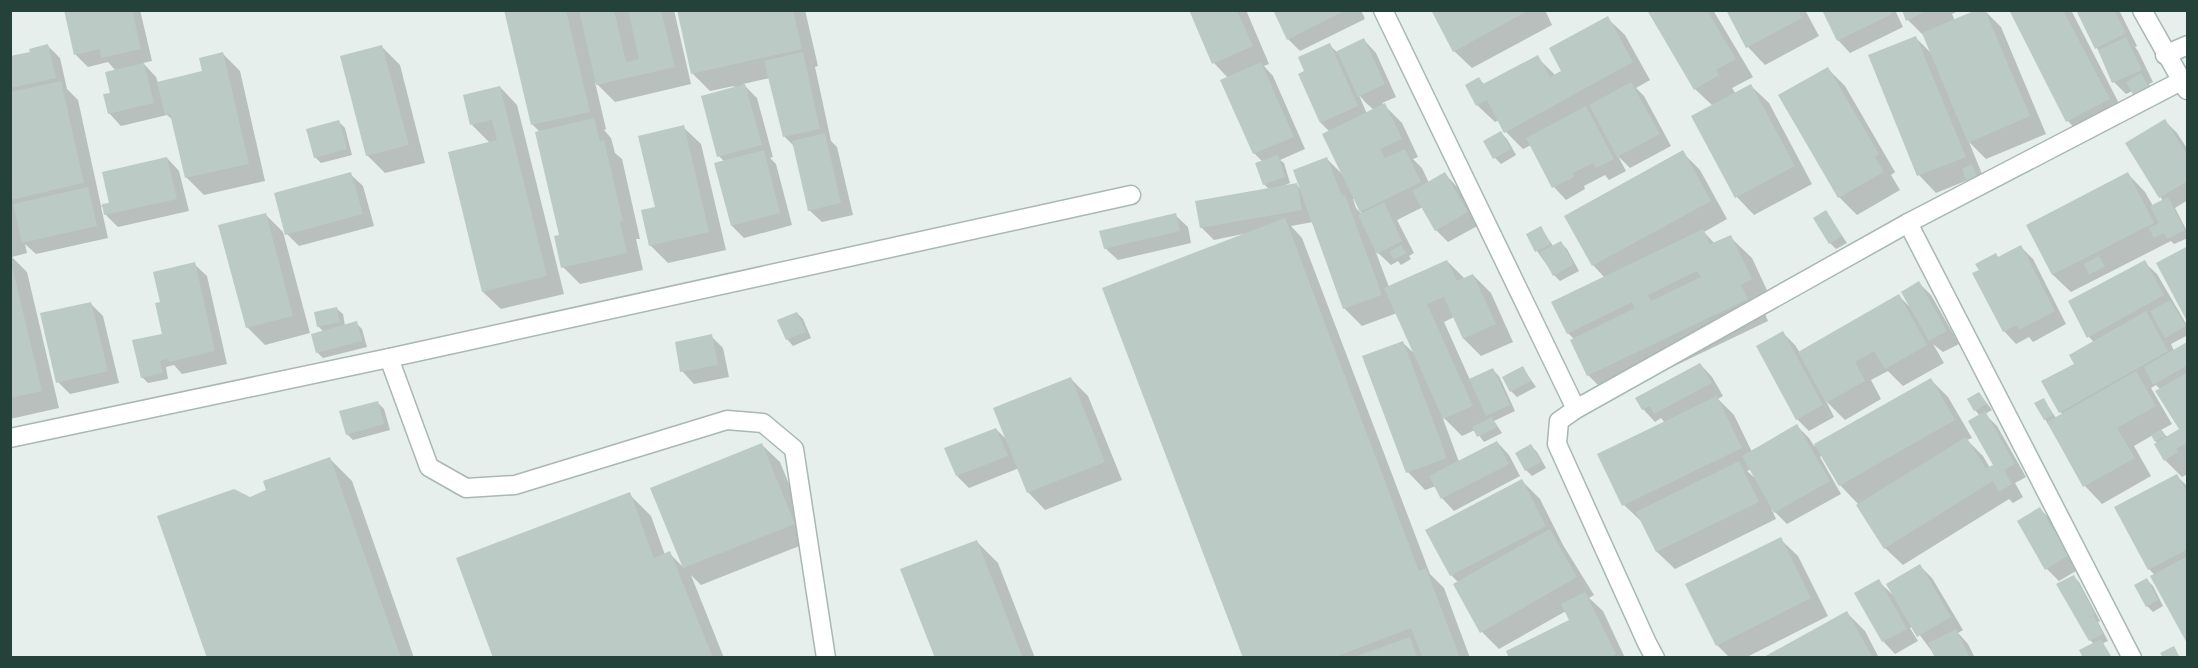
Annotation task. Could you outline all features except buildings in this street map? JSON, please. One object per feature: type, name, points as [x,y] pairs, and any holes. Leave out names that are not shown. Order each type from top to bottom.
[{"type":"street","points":[[1383,10],[1576,409]]},
{"type":"street","points":[[1655,657],[1557,444],[1559,421],[1576,409],[1908,223],[2184,86],[2142,10]]},
{"type":"street","points":[[2166,55],[2187,45]]},
{"type":"street","points":[[10,438],[389,358],[1131,195]]},
{"type":"street","points":[[1908,223],[2132,657]]},
{"type":"street","points":[[389,358],[429,467],[466,488],[515,485],[727,420],[763,423],[794,449],[826,657]]}]
